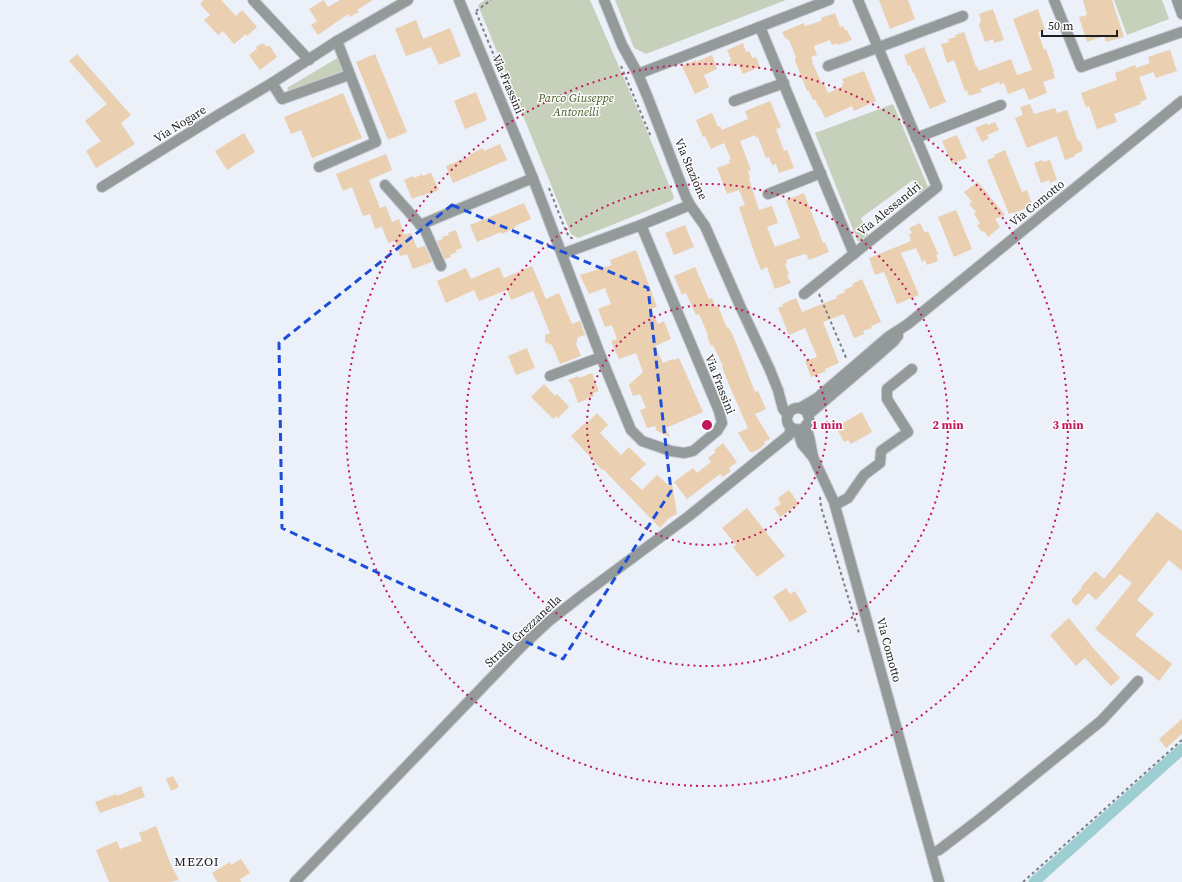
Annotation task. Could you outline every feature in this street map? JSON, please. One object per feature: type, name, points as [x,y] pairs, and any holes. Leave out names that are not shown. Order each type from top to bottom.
[{"type":"street","points":[[253,0],[309,60]]},
{"type":"street","name":"Via Nogare","points":[[102,187],[272,83],[337,41],[408,0]]},
{"type":"street","name":"Via Frassini","points":[[459,0],[533,178],[601,357],[631,430],[642,441],[671,451],[684,453],[693,451],[717,431],[722,423],[719,411],[641,225]]},
{"type":"street","name":"Via Stazione","points":[[604,0],[622,45],[638,74],[690,205],[705,226],[778,390],[791,403],[797,412]]},
{"type":"street","points":[[638,74],[829,0]]},
{"type":"street","name":"Via Alessandri","points":[[804,294],[937,187],[858,0]]},
{"type":"street","points":[[1054,0],[1081,67],[1182,32]]},
{"type":"street","points":[[1177,0],[1182,14]]},
{"type":"street","points":[[828,66],[963,16]]},
{"type":"street","name":"Via Alessandri","points":[[760,27],[854,254]]},
{"type":"street","points":[[319,167],[376,142],[337,41]]},
{"type":"street","points":[[272,83],[282,99],[349,75]]},
{"type":"street","points":[[734,101],[784,83]]},
{"type":"street","name":"Via Comotto","points":[[939,882],[835,505],[813,457],[810,440],[798,427],[788,422],[797,412],[894,341],[908,324],[1182,101]]},
{"type":"street","points":[[916,138],[1001,105]]},
{"type":"street","points":[[768,194],[821,173]]},
{"type":"street","points":[[420,225],[533,178]]},
{"type":"street","points":[[385,186],[425,230],[441,266]]},
{"type":"street","points":[[562,254],[690,205]]},
{"type":"street","points":[[550,376],[601,357]]},
{"type":"street","points":[[835,505],[848,498],[864,475],[880,463],[882,451],[908,432],[887,399],[887,389],[912,369]]},
{"type":"street","points":[[797,412],[808,422],[798,427]]},
{"type":"street","name":"Strada Grezzanella","points":[[295,882],[516,652],[549,621],[689,516],[798,427]]},
{"type":"street","points":[[932,854],[981,818],[1101,721],[1138,681]]},
{"type":"path","points":[[491,0],[476,12],[509,92]]},
{"type":"path","points":[[621,65],[654,144]]},
{"type":"path","points":[[548,187],[569,237],[576,240]]},
{"type":"path","points":[[815,286],[849,365]]},
{"type":"path","points":[[1023,882],[1182,740]]},
{"type":"highlighted area","points":[[452,205],[648,288],[671,491],[563,659],[282,528],[279,343]]},
{"type":"green space","name":"Parco Giuseppe Antonelli","points":[[485,0],[590,0],[646,129],[674,197],[673,200],[578,238],[571,234],[478,5]]},
{"type":"green space","points":[[615,0],[786,0],[646,54],[634,48]]},
{"type":"green space","points":[[1114,0],[1162,0],[1169,19],[1127,35]]},
{"type":"green space","points":[[339,57],[344,70],[290,92],[287,88]]},
{"type":"green space","points":[[893,104],[928,187],[919,194],[913,180],[861,218],[868,235],[858,242],[815,133]]},
{"type":"building","points":[[204,0],[221,0],[236,16],[242,10],[257,27],[247,36],[246,34],[234,44],[223,31],[218,35],[204,20],[210,15],[200,4]]},
{"type":"building","points":[[324,0],[328,7],[340,0],[373,0],[357,10],[359,12],[350,17],[348,14],[318,35],[311,25],[317,21],[309,9]]},
{"type":"building","points":[[879,0],[908,0],[915,19],[890,29]]},
{"type":"building","points":[[1083,0],[1112,0],[1124,37],[1106,42],[1104,36],[1087,42],[1079,17],[1087,15]]},
{"type":"building","points":[[993,9],[1004,40],[994,43],[993,39],[985,42],[979,25],[981,20],[979,14]]},
{"type":"building","points":[[1038,9],[1045,30],[1038,32],[1044,50],[1046,49],[1055,78],[1043,82],[1047,93],[1029,100],[1024,88],[1008,94],[1004,83],[1000,85],[999,82],[980,89],[982,92],[969,96],[967,90],[965,91],[954,60],[947,63],[941,44],[949,42],[948,39],[956,37],[955,35],[964,32],[976,67],[977,66],[979,71],[1011,59],[1017,75],[1032,70],[1013,19]]},
{"type":"building","points":[[835,13],[840,27],[843,26],[845,30],[847,30],[852,40],[838,45],[837,43],[832,45],[830,40],[814,46],[817,55],[811,57],[812,62],[822,84],[824,84],[828,93],[843,86],[842,83],[844,83],[842,79],[864,71],[876,101],[854,111],[852,106],[825,118],[815,99],[813,100],[809,91],[807,91],[795,61],[796,57],[789,40],[785,38],[782,32],[804,23],[805,26],[821,21],[821,18]]},
{"type":"building","points":[[416,20],[423,39],[450,28],[461,56],[439,65],[431,47],[406,56],[395,29]]},
{"type":"building","points":[[263,43],[267,47],[269,45],[277,57],[260,70],[249,55],[257,49],[256,47]]},
{"type":"building","points":[[743,43],[746,52],[749,51],[752,58],[756,57],[760,67],[743,74],[738,64],[732,67],[730,62],[731,59],[727,50]]},
{"type":"building","points":[[924,47],[946,102],[930,109],[914,73],[910,65],[908,66],[904,55]]},
{"type":"building","points":[[1169,50],[1177,71],[1156,78],[1153,72],[1139,77],[1147,99],[1140,102],[1141,104],[1114,114],[1117,122],[1097,129],[1089,106],[1086,107],[1081,93],[1117,80],[1115,73],[1135,65],[1136,68],[1150,63],[1148,57]]},
{"type":"building","points":[[77,54],[131,115],[121,123],[135,144],[96,168],[86,151],[101,141],[85,121],[107,104],[69,61]]},
{"type":"building","points":[[375,54],[407,132],[388,140],[356,62]]},
{"type":"building","points":[[712,55],[717,69],[704,75],[709,87],[695,94],[682,66]]},
{"type":"building","points":[[476,92],[487,120],[465,129],[454,101]]},
{"type":"building","points":[[343,93],[362,138],[312,158],[301,130],[291,134],[284,117]]},
{"type":"building","points":[[770,101],[781,127],[776,129],[784,151],[787,150],[794,168],[779,173],[776,164],[772,165],[769,157],[766,158],[758,137],[756,138],[755,135],[740,141],[751,170],[748,171],[749,179],[759,210],[772,206],[778,223],[767,227],[775,247],[800,238],[786,200],[804,193],[823,243],[825,242],[829,252],[809,260],[805,254],[786,260],[787,263],[785,264],[789,274],[787,275],[791,283],[775,289],[767,267],[761,270],[755,255],[739,207],[745,205],[739,190],[727,194],[717,168],[730,163],[729,160],[731,159],[724,143],[711,149],[705,136],[703,137],[696,120],[712,113],[718,127],[720,126],[722,130],[748,119],[745,111]]},
{"type":"building","points":[[1030,104],[1034,114],[1055,108],[1057,113],[1067,110],[1078,141],[1080,141],[1083,149],[1081,150],[1082,151],[1065,160],[1057,136],[1027,148],[1015,118],[1023,115],[1020,107]]},
{"type":"building","points":[[995,122],[999,130],[987,135],[989,138],[982,142],[975,128],[987,123],[988,125]]},
{"type":"building","points":[[244,133],[255,152],[227,170],[215,151]]},
{"type":"building","points":[[957,135],[967,158],[952,164],[942,141]]},
{"type":"building","points":[[500,144],[507,160],[453,183],[446,166],[470,156],[469,155],[483,148],[484,151]]},
{"type":"building","points":[[1005,150],[1022,192],[1027,190],[1032,204],[1029,205],[1029,207],[1009,214],[987,160],[995,157],[994,155]]},
{"type":"building","points":[[386,154],[392,170],[369,180],[380,208],[386,206],[392,222],[399,219],[404,235],[411,233],[417,248],[425,246],[432,262],[413,269],[407,254],[400,256],[395,241],[388,243],[382,227],[375,229],[370,214],[363,216],[352,187],[343,191],[336,174]]},
{"type":"building","points":[[1042,160],[1043,162],[1050,160],[1057,180],[1050,183],[1049,180],[1041,183],[1034,163]]},
{"type":"building","points":[[431,173],[439,190],[412,199],[404,180],[413,176],[414,178],[423,174],[423,176]]},
{"type":"building","points":[[978,182],[1005,215],[995,219],[1000,227],[988,237],[984,231],[982,232],[977,226],[980,223],[974,214],[976,212],[969,204],[972,202],[964,192]]},
{"type":"building","points":[[524,203],[531,219],[502,234],[501,232],[477,242],[470,225]]},
{"type":"building","points":[[956,210],[972,249],[954,257],[938,217]]},
{"type":"building","points":[[920,223],[925,233],[928,231],[938,254],[936,255],[938,261],[927,265],[925,260],[922,262],[916,248],[901,253],[919,295],[897,304],[884,272],[875,275],[869,258],[911,241],[909,234],[912,233],[909,228]]},
{"type":"building","points":[[685,225],[694,247],[674,255],[665,233]]},
{"type":"building","points":[[456,230],[462,248],[456,250],[457,252],[450,255],[451,257],[445,259],[437,241],[443,239],[442,237],[449,235],[448,233]]},
{"type":"building","points":[[636,250],[657,307],[651,309],[658,324],[664,321],[671,339],[655,346],[663,363],[679,358],[703,412],[666,428],[670,437],[657,431],[655,426],[647,428],[640,410],[646,408],[640,394],[633,396],[629,385],[643,372],[636,353],[619,359],[611,341],[617,339],[612,325],[605,327],[598,309],[611,304],[605,288],[589,294],[580,275],[612,265],[610,260]]},
{"type":"building","points":[[532,266],[546,299],[559,293],[572,324],[580,321],[585,335],[578,337],[576,344],[581,356],[560,364],[552,345],[545,342],[545,335],[550,333],[533,291],[511,300],[507,290],[479,301],[474,290],[446,303],[437,281],[466,268],[471,279],[499,267],[504,278]]},
{"type":"building","points":[[695,267],[709,299],[712,298],[715,307],[718,306],[727,328],[728,327],[732,333],[755,392],[758,391],[766,409],[755,414],[770,439],[764,442],[765,444],[761,448],[753,452],[750,452],[738,433],[748,428],[730,387],[722,367],[723,366],[713,345],[711,346],[699,314],[696,315],[686,293],[682,295],[674,276]]},
{"type":"building","points":[[862,279],[881,322],[871,326],[872,328],[863,331],[864,334],[854,338],[844,314],[823,322],[839,363],[825,369],[826,371],[811,377],[805,361],[817,357],[805,328],[789,335],[778,308],[783,306],[782,304],[796,298],[802,312],[837,298],[836,296],[845,292],[844,290],[853,286],[852,284]]},
{"type":"building","points":[[527,348],[535,368],[516,375],[508,356]]},
{"type":"building","points":[[592,373],[599,391],[593,393],[594,396],[578,403],[572,385],[568,380]]},
{"type":"building","points":[[544,384],[555,396],[557,394],[569,407],[558,418],[556,416],[553,419],[531,397]]},
{"type":"building","points":[[862,412],[872,432],[851,444],[848,440],[844,442],[836,427]]},
{"type":"building","points":[[597,413],[608,425],[600,433],[621,455],[629,447],[646,464],[630,479],[642,490],[657,475],[669,486],[672,483],[677,514],[669,518],[660,528],[603,469],[602,470],[571,436],[585,423],[586,425]]},
{"type":"building","points":[[723,443],[737,462],[729,468],[731,471],[723,477],[720,474],[687,499],[674,482],[693,468],[697,473],[711,462],[708,458],[716,452],[714,450]]},
{"type":"building","points":[[789,490],[799,504],[780,517],[774,508],[781,504],[778,498]]},
{"type":"building","points":[[747,508],[785,556],[757,577],[733,547],[736,545],[722,528]]},
{"type":"building","points":[[1157,512],[1182,531],[1182,571],[1169,560],[1137,600],[1154,614],[1135,635],[1172,664],[1159,681],[1095,629],[1132,583],[1120,574],[1096,600],[1088,593],[1077,606],[1072,602],[1072,599],[1095,571],[1104,579]]},
{"type":"building","points":[[786,588],[790,594],[795,591],[807,612],[790,622],[773,597]]},
{"type":"building","points":[[1069,618],[1120,678],[1111,686],[1085,658],[1076,666],[1050,635]]},
{"type":"building","points":[[1182,719],[1182,734],[1166,748],[1159,739]]},
{"type":"building","points":[[173,776],[179,787],[171,791],[166,779]]},
{"type":"building","points":[[141,786],[145,797],[100,813],[95,802],[116,794],[117,796]]},
{"type":"building","points":[[156,826],[171,865],[179,880],[171,882],[109,882],[96,850],[117,841],[120,849],[142,841],[139,833]]},
{"type":"building","points":[[241,859],[250,873],[240,879],[241,882],[217,882],[212,873],[230,862],[231,865]]},
{"type":"waterway","points":[[1034,882],[1182,749]]},
{"type":"district","name":"MEZOI","points":[[197,861]]}]
